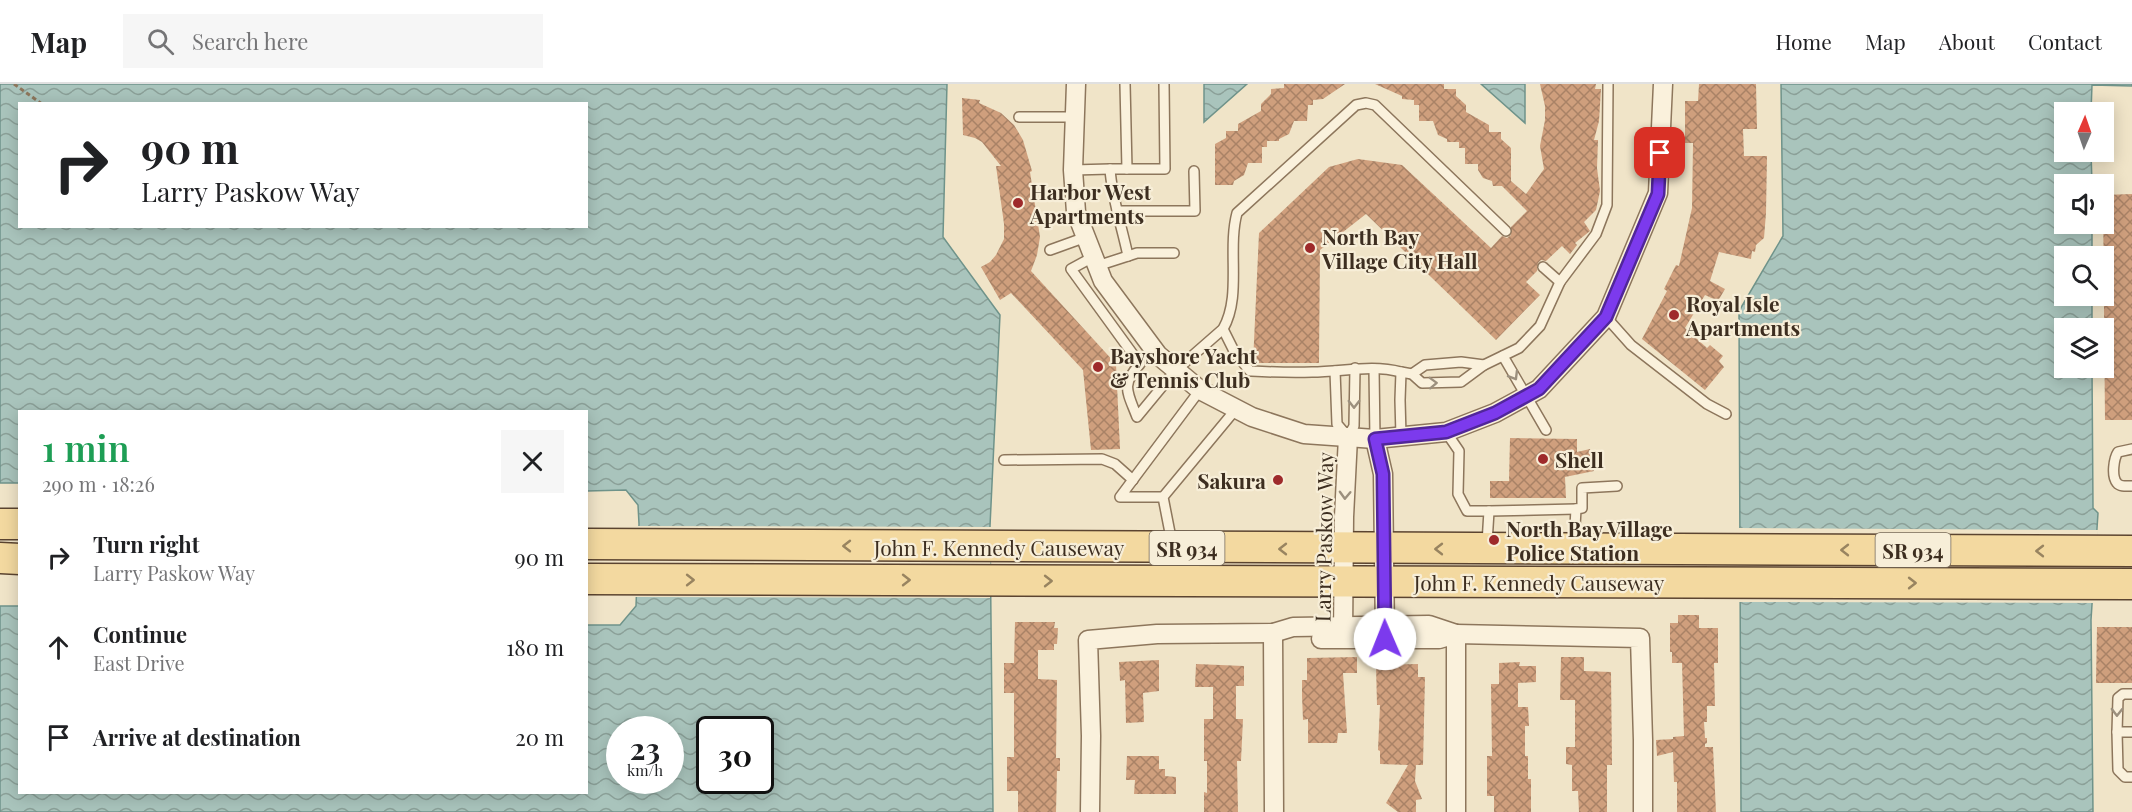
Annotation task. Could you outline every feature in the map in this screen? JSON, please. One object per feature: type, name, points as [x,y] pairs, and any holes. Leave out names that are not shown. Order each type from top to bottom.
[{"type":"main road","points":[[0,524],[18,524]]},
{"type":"main road","name":"John F. Kennedy Causeway","points":[[588,544],[1574,550],[1718,566],[2132,584]]},
{"type":"main road","name":"John F. Kennedy Causeway","points":[[588,579],[1384,582],[1718,566],[2132,551]]},
{"type":"main road","points":[[0,558],[18,559]]},
{"type":"street","name":"Larry Paskow Way","points":[[1076,84],[1072,170],[1076,212],[1103,281],[1158,355],[1200,390],[1244,413],[1304,434],[1375,439],[1446,432],[1495,413],[1539,389],[1606,317],[1658,194],[1663,84]]},
{"type":"street","name":"Larry Paskow Way","points":[[1343,632],[1348,437]]},
{"type":"street","points":[[1375,439],[1383,474],[1385,632]]},
{"type":"street","points":[[1090,812],[1091,736],[1088,640],[1157,634],[1273,633],[1292,639],[1343,632],[1385,632],[1439,639],[1456,634],[1640,638],[1643,812]]},
{"type":"street","points":[[1273,633],[1274,812]]},
{"type":"street","points":[[1456,634],[1456,812]]},
{"type":"lane","points":[[1125,84],[1126,169]]},
{"type":"lane","points":[[1072,170],[1165,168],[1164,84]]},
{"type":"lane","points":[[1223,329],[1235,353],[1250,371],[1302,372],[1374,369],[1412,374],[1422,383],[1461,382],[1484,365],[1519,348],[1540,326],[1560,282],[1596,234],[1607,204],[1608,84]]},
{"type":"lane","points":[[1174,253],[1137,253],[1095,261],[1071,269],[1140,364],[1131,373],[1126,389],[1137,417],[1175,371],[1223,329],[1232,308],[1233,229],[1237,213],[1356,105],[1366,103],[1375,105],[1506,231]]},
{"type":"lane","points":[[1020,117],[1076,117]]},
{"type":"lane","points":[[1110,169],[1111,187],[1128,256]]},
{"type":"lane","points":[[1117,211],[1195,211],[1194,171]]},
{"type":"lane","points":[[1050,250],[1086,237]]},
{"type":"lane","points":[[1543,267],[1560,282]]},
{"type":"lane","points":[[1606,317],[1631,345],[1707,404],[1725,414]]},
{"type":"lane","points":[[1503,356],[1546,430]]},
{"type":"lane","points":[[1412,374],[1425,365],[1461,362],[1484,365]]},
{"type":"lane","points":[[1335,371],[1337,424],[1348,437],[1354,426],[1355,368]]},
{"type":"lane","points":[[1374,369],[1375,439]]},
{"type":"lane","points":[[1401,372],[1401,436]]},
{"type":"lane","points":[[1200,390],[1120,497],[1162,497],[1244,413]]},
{"type":"lane","points":[[1446,432],[1459,451],[1458,494],[1467,511],[1576,509],[1582,508],[1582,488],[1617,486]]},
{"type":"lane","points":[[2132,449],[2118,452],[2115,456],[2114,477],[2117,483],[2123,486],[2132,486]]},
{"type":"lane","points":[[1004,459],[1102,459],[1115,464],[1133,480]]},
{"type":"lane","points":[[1162,497],[1173,548]]},
{"type":"lane","points":[[1574,550],[1576,509]]},
{"type":"lane","points":[[1487,550],[1489,511]]},
{"type":"lane","points":[[2132,694],[2123,694],[2118,698],[2118,770],[2125,777],[2132,777]]},
{"type":"lane","points":[[2118,732],[2132,732]]},
{"type":"path","points":[[14,84],[39,102]]},
{"type":"water","points":[[0,84],[947,84],[943,237],[1000,315],[990,526],[993,812],[0,812],[0,606],[18,606],[18,794],[588,794],[588,625],[620,625],[636,606],[638,505],[626,490],[588,491],[588,410],[18,410],[18,483],[0,483]]},
{"type":"water","points":[[1204,84],[1247,84],[1204,122]]},
{"type":"water","points":[[1481,84],[1525,84],[1525,123]]},
{"type":"water","points":[[1781,84],[2132,84],[2132,86],[2092,85],[2091,102],[2054,102],[2054,162],[2091,162],[2092,174],[2054,174],[2054,234],[2092,234],[2092,246],[2054,246],[2054,306],[2092,306],[2092,318],[2054,318],[2054,378],[2092,378],[2093,508],[2098,513],[2091,620],[2093,812],[1741,812],[1739,311],[1783,236]]},
{"type":"pier","points":[[636,526],[991,527],[990,598],[634,597]]},
{"type":"pier","points":[[1739,528],[2098,530],[2096,603],[1739,602]]},
{"type":"building","points":[[1284,84],[1345,84],[1323,99],[1313,100],[1313,105],[1308,105],[1307,121],[1294,121],[1289,134],[1279,141],[1267,141],[1267,147],[1262,147],[1262,163],[1248,163],[1244,175],[1234,181],[1233,185],[1215,185],[1215,144],[1226,138],[1226,131],[1238,131],[1238,124],[1261,111],[1261,104],[1271,94],[1271,89],[1284,88]]},
{"type":"building","points":[[1375,84],[1444,84],[1444,89],[1456,89],[1456,96],[1466,105],[1466,112],[1489,125],[1489,132],[1501,132],[1501,139],[1511,148],[1511,181],[1526,194],[1544,169],[1540,146],[1545,106],[1540,84],[1596,84],[1595,89],[1601,89],[1599,121],[1594,140],[1598,140],[1597,168],[1600,191],[1596,210],[1584,222],[1590,231],[1575,243],[1577,245],[1570,254],[1562,246],[1546,261],[1541,260],[1538,263],[1537,271],[1526,282],[1540,295],[1496,340],[1366,214],[1320,250],[1319,363],[1253,363],[1259,233],[1329,167],[1358,159],[1402,165],[1491,248],[1502,236],[1507,238],[1511,235],[1511,227],[1527,211],[1502,186],[1493,186],[1492,181],[1483,178],[1478,170],[1478,164],[1465,164],[1465,148],[1459,148],[1459,142],[1447,142],[1447,139],[1438,135],[1433,121],[1419,121],[1419,105],[1414,105],[1414,100],[1402,99],[1402,96]]},
{"type":"building","points":[[1699,84],[1756,84],[1757,129],[1743,129],[1744,156],[1767,156],[1764,238],[1756,245],[1755,252],[1752,251],[1751,259],[1719,252],[1710,281],[1725,289],[1718,301],[1705,295],[1685,328],[1707,348],[1710,345],[1723,356],[1719,361],[1724,367],[1705,390],[1642,339],[1667,291],[1664,289],[1676,265],[1679,266],[1692,208],[1693,143],[1685,143],[1685,101],[1698,101]]},
{"type":"building","points":[[962,98],[980,100],[979,103],[1001,113],[1014,125],[1023,140],[1032,171],[1030,172],[1040,237],[1031,271],[1116,364],[1120,449],[1091,450],[1083,370],[1011,293],[1000,300],[981,267],[996,255],[1004,239],[996,166],[1001,166],[982,142],[963,135]]},
{"type":"building","points":[[2132,194],[2132,420],[2105,420],[2105,378],[2114,378],[2114,318],[2104,318],[2104,306],[2114,306],[2114,246],[2103,246],[2103,234],[2114,234],[2114,195]]},
{"type":"building","points":[[1510,438],[1577,439],[1577,452],[1590,449],[1594,471],[1565,477],[1566,498],[1490,498],[1490,481],[1509,481]]},
{"type":"building","points":[[1678,615],[1699,615],[1699,628],[1718,628],[1718,663],[1714,663],[1715,706],[1707,706],[1707,722],[1704,722],[1705,738],[1707,738],[1705,747],[1713,747],[1716,812],[1677,812],[1677,782],[1674,782],[1673,752],[1657,756],[1656,740],[1684,736],[1682,663],[1672,663],[1672,652],[1670,652],[1670,623],[1678,623]]},
{"type":"building","points":[[1015,622],[1055,622],[1054,628],[1058,628],[1057,644],[1054,644],[1054,650],[1038,650],[1038,679],[1057,680],[1056,758],[1060,758],[1060,771],[1057,771],[1056,812],[1018,812],[1018,791],[1007,791],[1007,757],[1014,757],[1014,693],[1004,693],[1004,663],[1014,663]]},
{"type":"building","points":[[2097,627],[2132,627],[2132,683],[2096,683]]},
{"type":"building","points":[[1357,657],[1357,673],[1343,673],[1347,733],[1338,733],[1337,743],[1308,743],[1308,719],[1303,720],[1302,696],[1302,680],[1307,680],[1307,658]]},
{"type":"building","points":[[1561,657],[1584,657],[1584,671],[1611,672],[1612,765],[1607,765],[1607,812],[1579,812],[1578,791],[1572,791],[1572,765],[1566,764],[1566,747],[1575,747],[1575,700],[1560,700]]},
{"type":"building","points":[[1159,660],[1159,691],[1143,693],[1144,722],[1126,723],[1125,680],[1120,681],[1119,662]]},
{"type":"building","points":[[1520,662],[1519,666],[1536,666],[1536,682],[1518,683],[1518,707],[1528,707],[1529,726],[1525,726],[1525,756],[1528,756],[1528,779],[1531,779],[1531,812],[1494,812],[1494,796],[1487,796],[1487,756],[1492,756],[1491,684],[1499,684],[1499,663]]},
{"type":"building","points":[[1196,664],[1244,666],[1244,686],[1236,686],[1236,719],[1243,719],[1241,761],[1237,761],[1238,812],[1204,812],[1204,792],[1207,793],[1207,761],[1204,761],[1204,719],[1213,719],[1213,687],[1195,687]]},
{"type":"building","points":[[1418,664],[1418,677],[1425,677],[1423,765],[1416,765],[1415,781],[1422,799],[1416,800],[1416,812],[1398,812],[1386,803],[1408,765],[1380,764],[1380,751],[1378,750],[1380,705],[1377,705],[1376,665]]},
{"type":"building","points":[[1127,756],[1159,756],[1159,769],[1165,769],[1165,776],[1176,777],[1176,794],[1134,794],[1135,780],[1126,780]]},
{"type":"place","name":"Harbor West Apartments","points":[[1018,203]]},
{"type":"place","name":"North Bay Village City Hall","points":[[1310,248]]},
{"type":"place","name":"Royal Isle Apartments","points":[[1674,315]]},
{"type":"place","name":"Bayshore Yacht & Tennis Club","points":[[1098,367]]},
{"type":"place","name":"Shell","points":[[1543,459]]},
{"type":"place","name":"Sakura","points":[[1278,480]]},
{"type":"place","name":"North Bay Village Police Station","points":[[1494,540]]},
{"type":"route","points":[[1385,639],[1383,474],[1375,439],[1446,432],[1495,413],[1539,389],[1606,317],[1658,194],[1660,153]]}]
